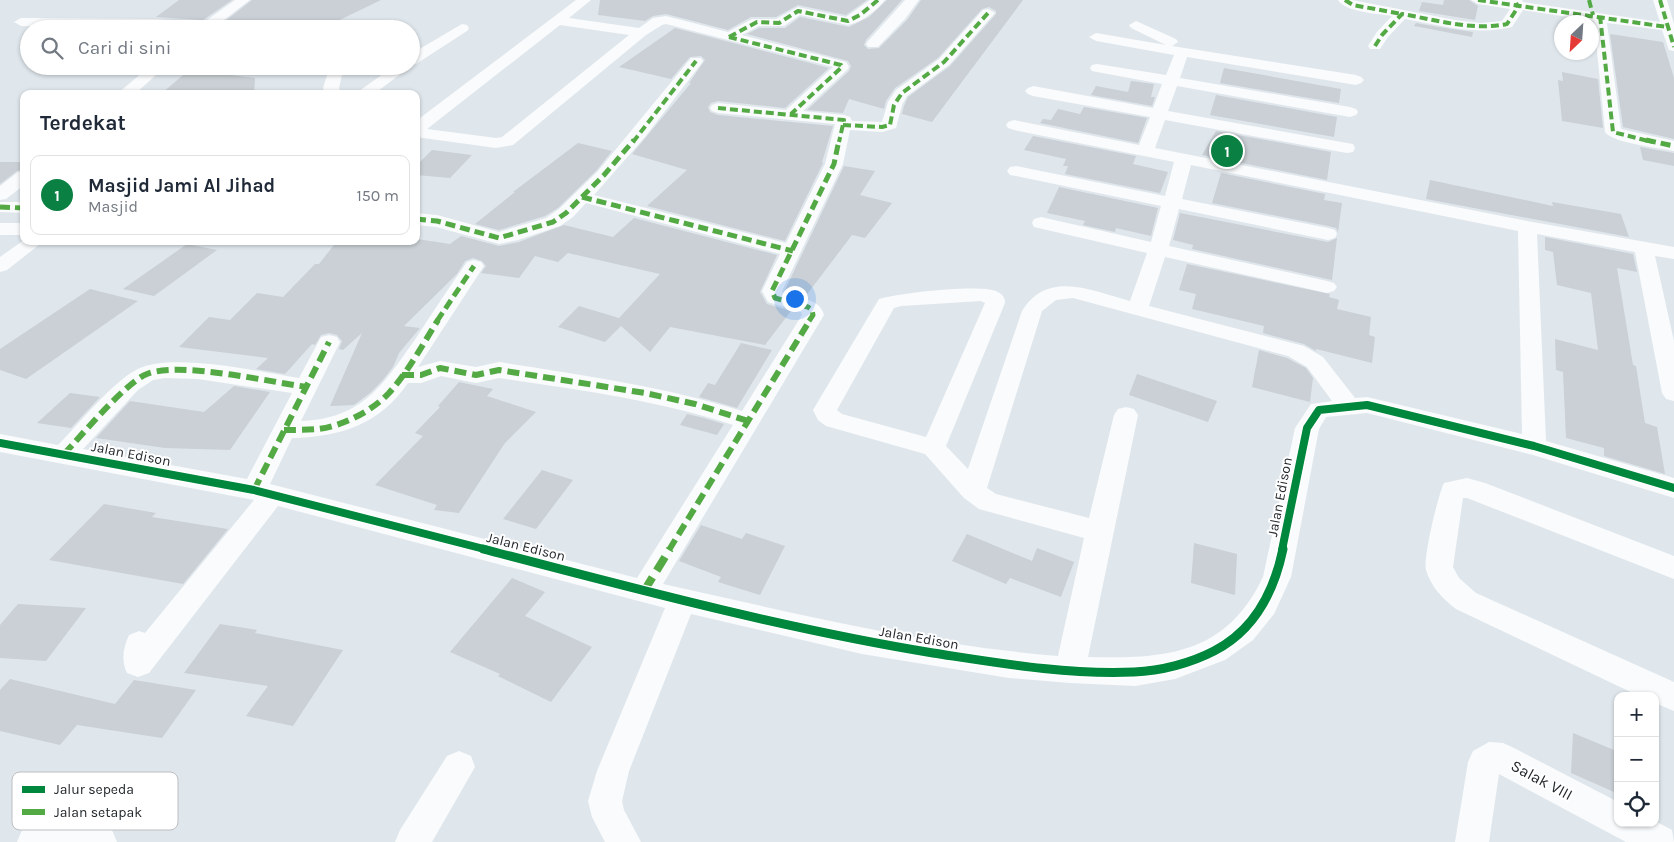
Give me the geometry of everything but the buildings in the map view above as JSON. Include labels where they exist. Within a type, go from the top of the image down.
[{"type":"street","points":[[214,20],[243,0]]},
{"type":"street","points":[[420,128],[584,0]]},
{"type":"street","points":[[729,37],[757,22],[779,23],[798,11],[848,21],[860,15],[878,0]]},
{"type":"street","points":[[873,44],[900,16],[912,0]]},
{"type":"street","points":[[1345,0],[1353,5],[1466,25],[1497,26],[1507,24],[1516,3]]},
{"type":"street","points":[[1478,0],[1516,3],[1590,15]]},
{"type":"street","points":[[1589,0],[1596,15]]},
{"type":"street","points":[[1660,0],[1671,27],[1674,47]]},
{"type":"street","points":[[843,125],[882,127],[890,125],[896,101],[903,91],[914,81],[927,76],[946,60],[988,13]]},
{"type":"street","points":[[1375,46],[1382,35],[1402,14]]},
{"type":"street","points":[[1599,16],[1671,27]]},
{"type":"street","points":[[558,20],[641,32]]},
{"type":"street","points":[[420,132],[496,143],[507,141],[641,32],[658,21],[666,20],[841,65],[842,67],[791,114]]},
{"type":"street","points":[[1136,25],[1165,38],[1182,52]]},
{"type":"street","points":[[420,55],[462,28]]},
{"type":"street","points":[[1096,37],[1356,80]]},
{"type":"street","points":[[1599,37],[1614,132],[1674,146]]},
{"type":"street","points":[[1145,151],[1182,52]]},
{"type":"street","points":[[420,219],[437,221],[499,238],[553,222],[566,213],[582,197],[639,134],[696,61]]},
{"type":"street","points":[[1097,68],[1350,112]]},
{"type":"street","points":[[130,90],[148,75]]},
{"type":"street","points":[[332,90],[335,75]]},
{"type":"street","points":[[369,90],[391,75]]},
{"type":"street","points":[[1033,91],[1346,148]]},
{"type":"street","points":[[644,591],[813,315],[812,310],[808,307],[775,298],[773,294],[774,287],[834,164],[844,120],[840,118],[718,108]]},
{"type":"street","points":[[1014,125],[1527,227],[1674,253]]},
{"type":"street","points":[[1138,308],[1158,250],[1184,159]]},
{"type":"street","points":[[1016,171],[1328,234]]},
{"type":"street","points":[[0,196],[20,179]]},
{"type":"street","points":[[582,197],[793,251]]},
{"type":"street","points":[[0,207],[20,208]]},
{"type":"street","points":[[1041,223],[1327,286]]},
{"type":"street","points":[[1527,227],[1534,446]]},
{"type":"street","points":[[0,229],[20,229]]},
{"type":"street","points":[[0,266],[29,245]]},
{"type":"street","points":[[1644,248],[1674,393]]},
{"type":"street","points":[[284,430],[319,429],[339,424],[358,416],[388,393],[402,376],[474,266]]},
{"type":"street","points":[[972,491],[1035,305],[1046,296],[1062,292],[1073,292],[1138,308],[1304,354],[1315,362],[1348,406]]},
{"type":"street","points":[[933,448],[996,303],[989,296],[899,300],[886,304],[825,410],[829,418],[834,420],[933,448],[972,491],[988,502],[1003,508],[1099,532]]},
{"type":"street","points":[[139,644],[138,664],[263,492],[284,430],[330,342]]},
{"type":"street","points":[[402,376],[421,375],[440,368],[476,375],[499,370],[645,393],[695,404],[748,421]]},
{"type":"street","points":[[64,454],[130,385],[146,374],[165,370],[198,371],[306,387]]},
{"type":"street","name":"Jalan Edison","points":[[0,442],[263,492],[644,591],[871,643],[1009,665],[1070,670],[1135,672],[1175,666],[1215,651],[1243,631],[1264,605],[1277,577],[1307,428],[1319,410],[1367,405],[1534,446],[1674,488]]},
{"type":"street","points":[[1070,670],[1126,416]]},
{"type":"street","points":[[1674,568],[1476,490],[1459,488],[1453,490],[1451,495],[1439,567],[1442,578],[1447,585],[1466,601],[1674,697]]},
{"type":"street","points":[[624,842],[609,817],[605,801],[613,771],[682,600]]},
{"type":"street","name":"Salak VIII","points":[[1472,842],[1484,762],[1489,758],[1503,759],[1614,818]]},
{"type":"street","points":[[412,842],[459,767]]},
{"type":"street","points":[[1632,827],[1660,842]]},
{"type":"street","points":[[34,842],[51,831],[56,830]]},
{"type":"street","points":[[71,830],[100,842]]},
{"type":"marked path","points":[[729,37],[757,22],[779,23],[798,11],[848,21],[860,15],[878,0]]},
{"type":"marked path","points":[[1345,0],[1353,5],[1402,14]]},
{"type":"marked path","points":[[1478,0],[1667,27]]},
{"type":"marked path","points":[[1589,0],[1593,15]]},
{"type":"marked path","points":[[1660,0],[1674,47]]},
{"type":"marked path","points":[[1375,46],[1382,35],[1402,14],[1468,26],[1494,26],[1507,24],[1518,7],[1516,3]]},
{"type":"marked path","points":[[843,125],[882,127],[890,125],[894,105],[902,93],[913,83],[944,62],[988,13]]},
{"type":"marked path","points":[[1600,16],[1613,132],[1674,146]]},
{"type":"marked path","points":[[729,37],[841,65],[842,67],[791,114]]},
{"type":"marked path","points":[[420,219],[437,221],[499,238],[553,222],[566,213],[604,175],[696,61]]},
{"type":"marked path","points":[[644,591],[813,315],[812,310],[808,307],[775,298],[772,291],[834,164],[844,120],[718,108]]},
{"type":"marked path","points":[[582,197],[793,251]]},
{"type":"marked path","points":[[0,207],[20,208]]},
{"type":"marked path","points":[[284,430],[319,429],[339,424],[358,416],[389,393],[474,266]]},
{"type":"marked path","points":[[254,490],[329,342]]},
{"type":"marked path","points":[[402,375],[421,375],[440,368],[476,375],[499,370],[645,393],[695,404],[748,421]]},
{"type":"marked path","points":[[64,454],[130,385],[146,374],[165,370],[198,371],[307,387]]},
{"type":"cycle path","points":[[0,443],[254,490],[644,591],[862,641],[1009,665],[1070,670],[1135,672],[1175,666],[1215,651],[1243,631],[1264,605],[1277,577],[1307,428],[1319,410],[1367,405],[1534,446],[1674,488]]},
{"type":"place","name":"Masjid Jami Al Jihad","points":[[1227,151]]}]
